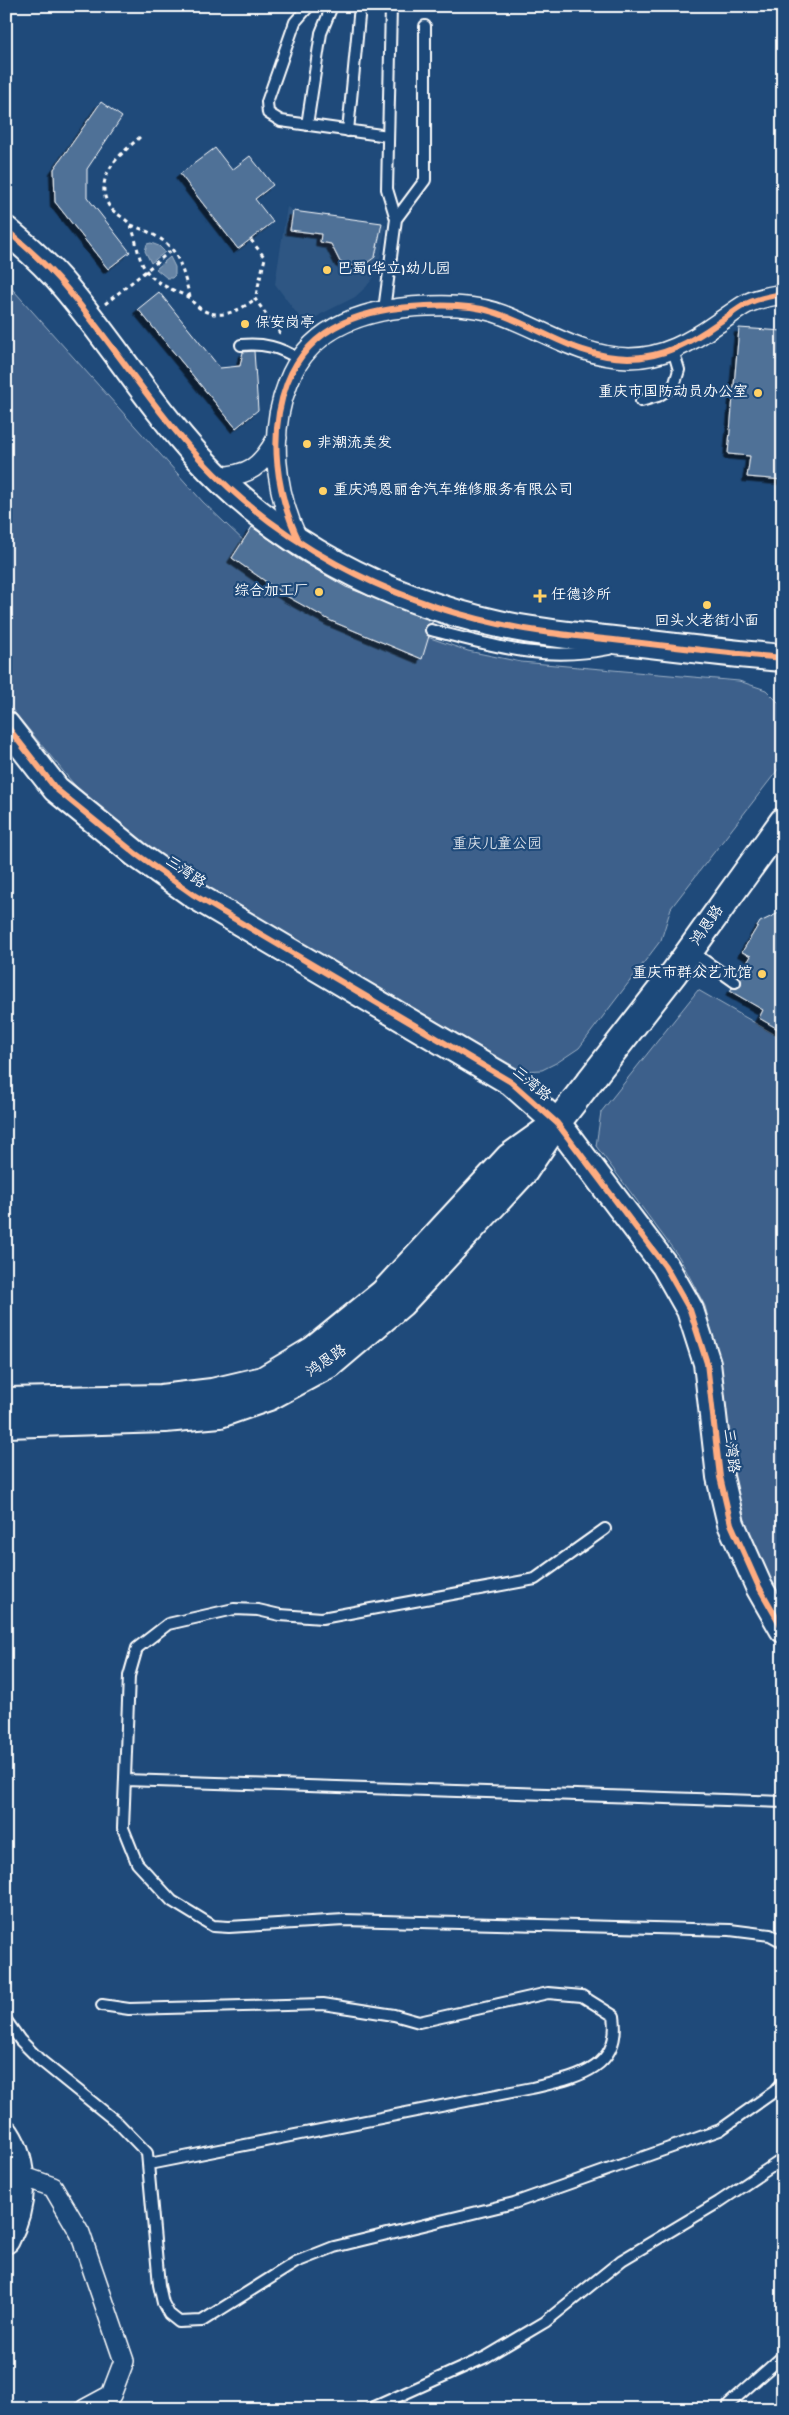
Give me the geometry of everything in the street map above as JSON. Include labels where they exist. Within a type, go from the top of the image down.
[{"type":"street","points":[[6,230],[67,288],[171,427],[239,499],[300,544],[401,596],[451,612],[501,624],[775,660]]},
{"type":"street","points":[[300,544],[282,500],[277,463],[279,415],[286,388],[299,359],[311,344],[345,321],[368,312],[384,310],[439,305],[477,307],[496,312],[564,344],[599,354],[628,358],[656,356],[673,350],[708,331],[746,304],[783,294]]},
{"type":"street","points":[[217,476],[236,476],[252,470],[266,457],[277,438]]},
{"type":"street","name":"三湾路","points":[[6,725],[56,789],[136,854],[194,895],[511,1082],[557,1123],[665,1266],[690,1310],[707,1363],[720,1477],[731,1524],[759,1587],[782,1625]]},
{"type":"street","name":"鸿恩路","points":[[6,1424],[165,1419],[220,1414],[269,1397],[330,1364],[402,1303],[524,1172],[557,1123],[674,973],[783,821]]},
{"type":"street","name":"鸿恩路","points":[[6,1401],[161,1398],[212,1392],[263,1380],[313,1350],[383,1293],[509,1157],[557,1123]]},
{"type":"street","points":[[6,2134],[18,2160],[22,2176],[17,2212],[6,2240]]},
{"type":"street","points":[[22,2176],[53,2187],[80,2233],[124,2360],[111,2395],[85,2409]]},
{"type":"lane","points":[[309,6],[295,22],[266,106],[268,113],[277,120],[388,136]]},
{"type":"lane","points":[[307,125],[321,33],[332,6]]},
{"type":"lane","points":[[348,131],[360,6]]},
{"type":"lane","points":[[384,310],[396,219],[387,189],[391,6]]},
{"type":"lane","points":[[396,219],[425,180],[425,26]]},
{"type":"lane","points":[[240,344],[266,344],[283,350],[299,359]]},
{"type":"lane","points":[[641,401],[658,396],[674,386],[679,370],[673,350]]},
{"type":"lane","points":[[431,630],[501,648],[540,654],[583,654],[641,643]]},
{"type":"lane","points":[[690,951],[735,982]]},
{"type":"lane","points":[[606,1529],[535,1579],[322,1618],[234,1609],[168,1624],[137,1648],[129,1676],[123,1828],[137,1863],[172,1901],[213,1926],[229,1927],[344,1920],[730,1930],[770,1935],[783,1942]]},
{"type":"lane","points":[[125,1780],[783,1802]]},
{"type":"lane","points":[[102,2005],[129,2009],[323,2004],[386,2013],[419,2022],[548,1993],[582,1996],[614,2016],[616,2031],[609,2050],[600,2064],[578,2076],[532,2088],[149,2164]]},
{"type":"lane","points":[[6,2020],[20,2040],[40,2060],[133,2137],[147,2153],[158,2285],[163,2303],[170,2314],[179,2322],[188,2323],[202,2321],[224,2309],[296,2262],[334,2247],[514,2203],[720,2130],[775,2091],[783,2082]]},
{"type":"lane","points":[[370,2409],[486,2357],[545,2322],[622,2260],[719,2202],[783,2159]]},
{"type":"lane","points":[[729,2404],[783,2356]]},
{"type":"path","points":[[140,137],[116,158],[108,169],[104,194],[109,206],[130,225],[161,238],[173,249],[181,262],[190,297],[196,305],[207,312],[219,315],[243,308],[255,300],[265,258],[250,240]]},
{"type":"path","points":[[130,225],[136,248],[146,271],[166,286],[190,297]]},
{"type":"path","points":[[124,289],[173,249]]},
{"type":"path","points":[[255,300],[265,312]]},
{"type":"shaded area","name":"巴蜀(华立)幼儿园","points":[[287,207],[293,211],[386,225],[379,264],[374,277],[355,297],[321,314],[306,326],[275,284]]},
{"type":"shaded area","points":[[151,243],[159,246],[165,252],[151,263],[145,251],[147,244]]},
{"type":"shaded area","points":[[170,257],[175,267],[175,275],[172,278],[167,278],[156,269]]},
{"type":"green space","name":"重庆儿童公园","points":[[6,282],[203,502],[248,545],[407,630],[468,651],[521,662],[739,681],[766,690],[783,707],[783,763],[671,908],[661,940],[579,1048],[542,1070],[522,1071],[171,867],[111,821],[72,782],[6,702]]},
{"type":"green space","points":[[698,990],[783,1039],[783,1615],[737,1522],[720,1365],[705,1306],[679,1257],[596,1146],[601,1112]]},
{"type":"building","points":[[101,102],[122,117],[87,169],[87,197],[130,252],[108,269],[55,202],[54,169]]},
{"type":"building","points":[[215,148],[232,170],[250,156],[273,185],[255,199],[273,222],[238,249],[180,174]]},
{"type":"building","points":[[293,211],[382,223],[375,257],[363,266],[346,265],[340,262],[331,244],[320,242],[321,234],[290,230]]},
{"type":"building","points":[[159,292],[220,368],[240,366],[243,352],[254,351],[258,410],[236,428],[138,309]]},
{"type":"building","name":"重庆市国防动员办公室","points":[[739,328],[783,331],[783,480],[747,477],[750,456],[728,454]]},
{"type":"building","name":"综合加工厂","points":[[252,527],[296,558],[346,587],[434,621],[425,628],[425,632],[429,636],[422,659],[331,621],[288,597],[232,558]]},
{"type":"building","name":"重庆市群众艺术馆","points":[[783,911],[783,1032],[759,1018],[763,1010],[730,991],[732,988],[741,986],[739,976],[751,956],[742,952],[760,922]]},
{"type":"cycle path","points":[[6,230],[38,258],[67,289],[165,418],[200,459],[264,517],[299,542],[336,564],[415,600],[499,624],[566,635],[783,658]]},
{"type":"cycle path","points":[[299,541],[285,503],[277,463],[276,443],[281,402],[287,383],[297,363],[310,346],[326,333],[343,323],[362,315],[404,307],[468,307],[510,318],[574,347],[609,356],[628,358],[653,355],[676,348],[708,330],[743,306],[764,298],[783,294]]},
{"type":"cycle path","points":[[6,725],[56,789],[136,854],[194,895],[511,1082],[557,1123],[665,1266],[690,1310],[707,1363],[720,1477],[731,1524],[759,1587],[783,1629]]},
{"type":"place","name":"巴蜀(华立)幼儿园","points":[[327,270]]},
{"type":"place","name":"保安岗亭","points":[[245,324]]},
{"type":"place","name":"重庆市国防动员办公室","points":[[758,393]]},
{"type":"place","name":"非潮流美发","points":[[307,444]]},
{"type":"place","name":"重庆鸿恩丽舍汽车维修服务有限公司","points":[[323,491]]},
{"type":"place","name":"综合加工厂","points":[[319,592]]},
{"type":"place","name":"任德诊所","points":[[540,596]]},
{"type":"place","name":"回头火老街小面","points":[[707,605]]},
{"type":"place","name":"重庆市群众艺术馆","points":[[762,974]]}]
